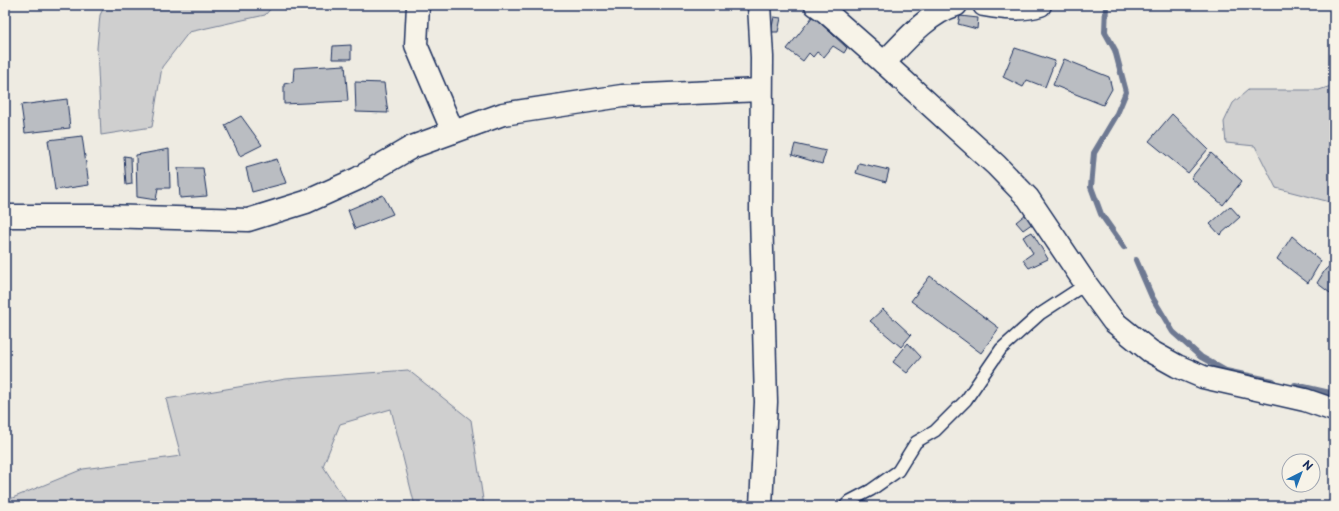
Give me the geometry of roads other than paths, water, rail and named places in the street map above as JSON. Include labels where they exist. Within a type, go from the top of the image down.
[{"type":"street","points":[[418,5],[416,45],[453,132]]},
{"type":"street","points":[[759,5],[762,58],[761,213],[766,402],[761,506]]},
{"type":"street","points":[[816,5],[884,63],[996,165],[1028,198],[1113,321],[1150,351],[1177,366],[1203,377],[1305,400],[1334,410]]},
{"type":"street","points":[[884,63],[905,41],[932,17],[940,11],[956,5]]},
{"type":"street","points":[[984,5],[1024,9],[1040,5]]},
{"type":"street","points":[[5,216],[102,216],[248,220],[306,202],[357,179],[412,147],[503,114],[622,96],[761,90]]},
{"type":"lane","points":[[845,506],[850,501],[871,490],[898,471],[916,442],[935,431],[966,400],[1001,349],[1040,314],[1086,284]]},
{"type":"waterway","points":[[1106,5],[1105,32],[1115,50],[1126,92],[1116,116],[1094,153],[1091,187],[1101,214],[1124,247]]},
{"type":"waterway","points":[[1136,260],[1152,297],[1173,332],[1201,357],[1226,371],[1273,381]]},
{"type":"waterway","points":[[1295,385],[1334,395]]}]
